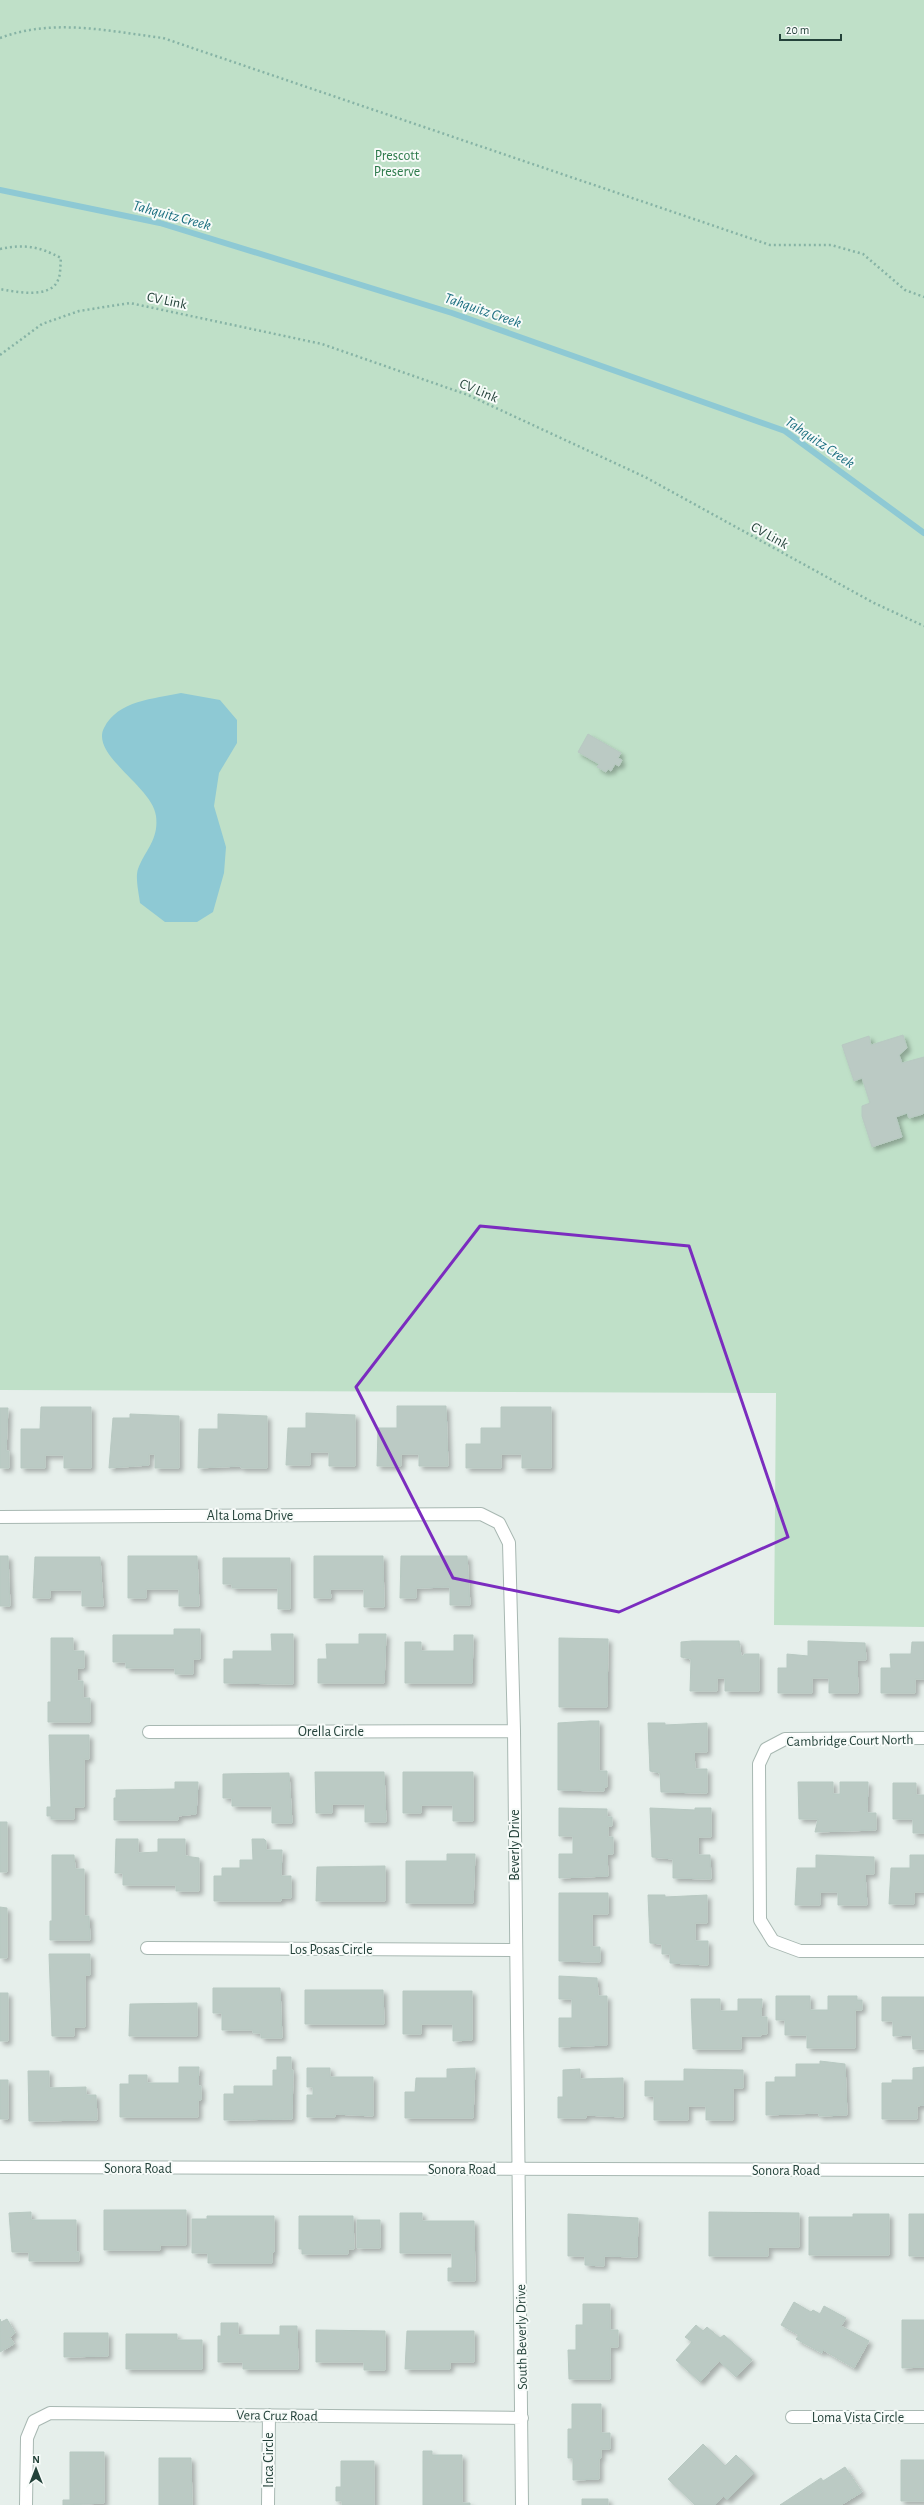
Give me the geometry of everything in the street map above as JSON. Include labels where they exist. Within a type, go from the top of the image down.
[{"type":"street","name":"Alta Loma Drive","points":[[0,1517],[480,1514],[499,1523]]},
{"type":"street","name":"Beverly Drive","points":[[499,1523],[509,1543],[514,1731],[514,1950],[519,2170]]},
{"type":"street","name":"Orella Circle","points":[[149,1732],[514,1731]]},
{"type":"street","name":"Cambridge Court North","points":[[924,1738],[785,1739],[766,1748],[759,1764],[760,1920],[773,1941],[800,1951],[924,1951]]},
{"type":"street","name":"Los Posas Circle","points":[[147,1948],[514,1950]]},
{"type":"street","name":"Sonora Road","points":[[0,2167],[519,2170],[924,2170]]},
{"type":"street","name":"South Beverly Drive","points":[[519,2170],[522,2505]]},
{"type":"street","name":"Vera Cruz Road","points":[[26,2505],[27,2438],[34,2422],[50,2413],[522,2418]]},
{"type":"street","name":"Inca Circle","points":[[268,2505],[269,2415]]},
{"type":"street","name":"Loma Vista Circle","points":[[792,2417],[924,2417]]},
{"type":"path","points":[[0,38],[22,30],[65,26],[163,38],[770,245],[831,245],[863,254],[905,290],[924,297]]},
{"type":"path","points":[[0,249],[25,245],[48,251],[61,258],[58,281],[48,291],[19,293],[0,289]]},
{"type":"path","name":"CV Link","points":[[0,355],[42,324],[80,311],[130,302],[322,344],[468,395],[645,477],[874,603],[924,626]]},
{"type":"highlighted area","points":[[480,1226],[689,1246],[788,1537],[619,1612],[453,1578],[356,1387]]},
{"type":"green space","name":"Prescott Preserve","points":[[0,0],[924,0],[924,1627],[774,1625],[776,1393],[0,1390]]},
{"type":"water","points":[[181,693],[220,700],[237,720],[237,743],[219,773],[214,806],[226,847],[224,873],[213,912],[197,922],[165,922],[140,903],[137,877],[138,869],[151,844],[155,832],[156,816],[152,805],[145,794],[114,760],[106,749],[102,738],[104,728],[110,719],[127,706],[148,699]]},
{"type":"building","points":[[588,734],[621,753],[618,758],[622,760],[619,766],[615,764],[611,771],[608,769],[606,772],[597,767],[599,764],[578,752]]},
{"type":"building","points":[[903,1035],[907,1048],[899,1055],[902,1063],[924,1057],[924,1111],[923,1114],[909,1118],[907,1113],[896,1117],[902,1137],[872,1147],[862,1116],[862,1106],[870,1103],[862,1078],[854,1081],[842,1045],[869,1036],[871,1045]]},
{"type":"building","points":[[397,1406],[446,1406],[448,1466],[419,1466],[419,1454],[401,1454],[401,1466],[377,1466],[378,1428],[397,1428]]},
{"type":"building","points":[[41,1407],[91,1407],[91,1468],[64,1468],[64,1455],[45,1455],[45,1468],[21,1468],[21,1429],[40,1429]]},
{"type":"building","points":[[501,1407],[551,1407],[551,1468],[522,1468],[522,1454],[501,1454],[501,1468],[466,1468],[466,1444],[481,1444],[481,1428],[501,1428]]},
{"type":"building","points":[[0,1408],[8,1408],[6,1451],[9,1451],[9,1468],[0,1468]]},
{"type":"building","points":[[306,1413],[355,1415],[355,1466],[329,1466],[329,1452],[310,1452],[310,1465],[286,1465],[288,1428],[306,1428]]},
{"type":"building","points":[[130,1414],[179,1416],[179,1468],[155,1468],[155,1454],[149,1454],[149,1465],[109,1468],[113,1418],[130,1418]]},
{"type":"building","points":[[218,1414],[267,1416],[267,1468],[241,1468],[241,1466],[198,1468],[199,1429],[218,1429]]},
{"type":"building","points":[[0,1556],[8,1556],[10,1606],[0,1606]]},
{"type":"building","points":[[128,1556],[197,1556],[199,1606],[179,1606],[179,1589],[146,1589],[146,1598],[128,1598]]},
{"type":"building","points":[[314,1556],[383,1556],[384,1607],[364,1607],[364,1589],[330,1589],[331,1598],[314,1598]]},
{"type":"building","points":[[401,1556],[467,1556],[470,1605],[450,1605],[450,1587],[416,1588],[416,1598],[400,1598]]},
{"type":"building","points":[[35,1557],[100,1557],[103,1606],[82,1606],[82,1590],[50,1590],[50,1598],[33,1598]]},
{"type":"building","points":[[223,1558],[290,1558],[290,1609],[278,1609],[278,1588],[232,1588],[232,1584],[223,1584]]},
{"type":"building","points":[[174,1629],[200,1629],[200,1659],[193,1659],[193,1674],[175,1674],[175,1668],[126,1668],[126,1662],[113,1662],[113,1635],[174,1635]]},
{"type":"building","points":[[271,1634],[293,1634],[293,1684],[224,1683],[224,1659],[233,1659],[233,1651],[272,1651]]},
{"type":"building","points":[[359,1634],[386,1634],[384,1683],[318,1683],[318,1659],[327,1659],[326,1644],[359,1644]]},
{"type":"building","points":[[454,1635],[473,1635],[472,1683],[405,1683],[405,1642],[421,1642],[421,1651],[454,1651]]},
{"type":"building","points":[[51,1638],[73,1638],[73,1651],[84,1651],[84,1668],[77,1668],[77,1681],[83,1681],[83,1698],[90,1698],[90,1722],[48,1722],[48,1702],[51,1702]]},
{"type":"building","points":[[559,1638],[608,1639],[607,1707],[559,1707]]},
{"type":"building","points":[[739,1641],[741,1656],[744,1656],[744,1654],[759,1654],[759,1691],[725,1691],[725,1678],[717,1678],[717,1691],[690,1691],[691,1659],[681,1657],[681,1642]]},
{"type":"building","points":[[808,1641],[865,1643],[866,1660],[857,1660],[858,1693],[829,1693],[829,1678],[812,1678],[812,1693],[778,1693],[778,1668],[787,1668],[787,1654],[808,1656]]},
{"type":"building","points":[[912,1642],[924,1642],[924,1679],[915,1679],[915,1693],[881,1693],[881,1668],[891,1668],[890,1654],[911,1654]]},
{"type":"building","points":[[599,1721],[599,1771],[607,1771],[607,1787],[604,1787],[604,1791],[558,1790],[558,1723]]},
{"type":"building","points":[[648,1723],[665,1723],[665,1725],[707,1723],[707,1752],[694,1752],[695,1769],[707,1769],[707,1793],[661,1792],[660,1773],[650,1771]]},
{"type":"building","points":[[49,1735],[89,1735],[89,1759],[84,1759],[84,1807],[74,1807],[74,1819],[51,1819],[51,1816],[47,1816],[47,1807],[51,1807]]},
{"type":"building","points":[[315,1772],[384,1772],[386,1822],[365,1822],[365,1804],[332,1804],[332,1813],[316,1813]]},
{"type":"building","points":[[403,1772],[473,1772],[473,1821],[453,1821],[453,1805],[421,1805],[421,1813],[403,1813]]},
{"type":"building","points":[[289,1773],[292,1823],[272,1823],[272,1806],[232,1806],[232,1798],[223,1798],[223,1774]]},
{"type":"building","points":[[175,1782],[198,1782],[196,1814],[178,1816],[178,1820],[114,1820],[114,1798],[116,1798],[116,1790],[175,1789]]},
{"type":"building","points":[[798,1782],[833,1782],[833,1794],[840,1794],[840,1782],[868,1782],[867,1813],[876,1813],[876,1830],[815,1832],[818,1819],[799,1819]]},
{"type":"building","points":[[893,1783],[916,1783],[916,1795],[924,1795],[924,1833],[913,1833],[913,1819],[893,1819]]},
{"type":"building","points":[[559,1808],[607,1809],[607,1817],[612,1817],[612,1826],[608,1826],[608,1837],[613,1837],[613,1854],[607,1854],[608,1876],[559,1878],[559,1854],[573,1854],[573,1836],[559,1836]]},
{"type":"building","points":[[650,1808],[695,1810],[695,1808],[711,1808],[711,1837],[698,1837],[698,1855],[710,1855],[711,1879],[673,1878],[673,1859],[652,1857]]},
{"type":"building","points":[[0,1822],[7,1822],[7,1872],[0,1872]]},
{"type":"building","points":[[116,1839],[138,1839],[138,1853],[158,1852],[158,1839],[185,1839],[185,1856],[199,1858],[199,1891],[176,1891],[176,1885],[123,1885],[123,1873],[115,1873]]},
{"type":"building","points":[[252,1839],[264,1839],[266,1841],[266,1850],[282,1850],[281,1876],[291,1876],[291,1898],[281,1898],[281,1901],[214,1901],[214,1876],[222,1876],[222,1868],[240,1868],[240,1860],[253,1860]]},
{"type":"building","points":[[447,1854],[475,1854],[473,1903],[406,1903],[406,1861],[447,1861]]},
{"type":"building","points":[[52,1855],[74,1855],[75,1869],[84,1869],[84,1916],[89,1916],[90,1940],[50,1940],[50,1921],[52,1921]]},
{"type":"building","points":[[816,1855],[874,1857],[874,1874],[865,1874],[867,1905],[838,1905],[838,1892],[820,1892],[820,1905],[795,1905],[797,1868],[816,1868]]},
{"type":"building","points":[[910,1855],[924,1855],[924,1892],[914,1892],[914,1904],[889,1904],[891,1868],[910,1868]]},
{"type":"building","points":[[385,1866],[385,1901],[316,1901],[317,1867]]},
{"type":"building","points":[[559,1893],[608,1893],[608,1914],[592,1914],[592,1947],[600,1947],[600,1962],[559,1961]]},
{"type":"building","points":[[648,1895],[665,1895],[665,1897],[707,1895],[707,1923],[695,1923],[695,1941],[708,1941],[708,1965],[670,1963],[670,1954],[662,1954],[662,1944],[650,1943]]},
{"type":"building","points":[[0,1907],[7,1908],[7,1958],[0,1958]]},
{"type":"building","points":[[49,1954],[90,1954],[90,1975],[85,1975],[85,2027],[74,2027],[74,2036],[52,2036]]},
{"type":"building","points":[[559,1976],[597,1978],[598,1996],[607,1996],[607,2045],[559,2047],[559,2018],[572,2018],[572,1999],[559,1999]]},
{"type":"building","points":[[213,1988],[280,1988],[282,2038],[261,2038],[261,2033],[253,2033],[253,2030],[222,2030],[222,2013],[213,2013]]},
{"type":"building","points":[[305,1990],[383,1990],[384,2024],[305,2024]]},
{"type":"building","points":[[403,1991],[472,1991],[472,2040],[453,2041],[453,2024],[421,2024],[421,2034],[403,2034]]},
{"type":"building","points":[[0,1993],[8,1993],[8,2041],[0,2041]]},
{"type":"building","points":[[776,1996],[810,1996],[810,2010],[828,2010],[828,1996],[857,1996],[857,2000],[862,2000],[862,2010],[855,2010],[855,2048],[807,2048],[807,2035],[785,2035],[785,2020],[776,2020]]},
{"type":"building","points":[[882,1997],[924,1997],[924,2049],[913,2049],[912,2035],[893,2036],[893,2021],[882,2021]]},
{"type":"building","points":[[691,1999],[720,1999],[720,2011],[738,2011],[738,1999],[762,1999],[761,2017],[767,2017],[767,2034],[761,2034],[761,2036],[741,2036],[741,2049],[693,2049]]},
{"type":"building","points":[[197,2003],[197,2036],[129,2036],[130,2004]]},
{"type":"building","points":[[277,2057],[291,2057],[291,2070],[293,2070],[292,2119],[224,2120],[224,2094],[234,2094],[234,2086],[273,2086],[273,2070],[277,2070]]},
{"type":"building","points":[[820,2061],[845,2064],[847,2115],[819,2116],[819,2113],[766,2115],[766,2082],[775,2082],[775,2077],[796,2077],[796,2064],[820,2064]]},
{"type":"building","points":[[179,2067],[199,2067],[198,2086],[201,2086],[201,2100],[198,2100],[198,2117],[120,2117],[120,2084],[129,2084],[129,2075],[147,2075],[147,2083],[179,2083]]},
{"type":"building","points":[[924,2067],[924,2105],[917,2106],[917,2119],[882,2119],[882,2083],[892,2083],[892,2080],[913,2080],[913,2068]]},
{"type":"building","points":[[307,2068],[330,2068],[330,2077],[373,2077],[373,2116],[335,2114],[335,2117],[307,2117],[307,2095],[313,2095],[313,2087],[307,2087]]},
{"type":"building","points":[[475,2068],[473,2118],[405,2118],[405,2092],[415,2092],[416,2078],[447,2078],[447,2069]]},
{"type":"building","points":[[580,2069],[580,2079],[623,2078],[623,2117],[586,2115],[586,2118],[558,2118],[558,2097],[563,2097],[563,2070]]},
{"type":"building","points":[[684,2069],[743,2070],[743,2088],[733,2088],[733,2120],[706,2120],[706,2106],[688,2106],[688,2120],[654,2120],[654,2096],[645,2096],[645,2081],[684,2081]]},
{"type":"building","points":[[28,2071],[49,2071],[49,2088],[86,2087],[86,2095],[96,2095],[97,2120],[29,2121]]},
{"type":"building","points":[[0,2080],[8,2080],[8,2119],[0,2119]]},
{"type":"building","points":[[104,2210],[186,2210],[186,2245],[160,2245],[160,2250],[104,2250]]},
{"type":"building","points":[[31,2212],[31,2220],[76,2220],[76,2252],[79,2252],[79,2261],[29,2261],[29,2252],[12,2252],[9,2213]]},
{"type":"building","points":[[709,2212],[799,2213],[799,2247],[768,2247],[768,2256],[709,2256]]},
{"type":"building","points":[[400,2213],[422,2213],[422,2221],[474,2221],[475,2281],[448,2281],[448,2268],[452,2268],[452,2253],[400,2253]]},
{"type":"building","points":[[568,2214],[638,2218],[637,2257],[604,2256],[604,2266],[585,2265],[585,2256],[568,2256]]},
{"type":"building","points":[[853,2214],[889,2214],[889,2255],[809,2255],[809,2217],[853,2217]]},
{"type":"building","points":[[909,2214],[924,2214],[924,2256],[909,2256]]},
{"type":"building","points":[[207,2216],[274,2216],[274,2252],[272,2252],[272,2263],[208,2263],[208,2253],[192,2253],[192,2219],[207,2219]]},
{"type":"building","points":[[299,2216],[353,2216],[354,2249],[348,2249],[348,2254],[302,2254],[302,2249],[299,2249]]},
{"type":"building","points":[[357,2220],[380,2220],[380,2248],[357,2248]]},
{"type":"building","points":[[794,2302],[811,2312],[813,2310],[820,2314],[824,2306],[846,2318],[841,2326],[869,2341],[854,2368],[823,2350],[822,2353],[796,2339],[799,2335],[781,2325]]},
{"type":"building","points":[[583,2304],[610,2304],[610,2330],[618,2330],[618,2347],[610,2347],[610,2379],[569,2379],[568,2350],[576,2350],[576,2325],[583,2325]]},
{"type":"building","points":[[0,2319],[1,2322],[7,2319],[15,2333],[10,2337],[14,2344],[0,2352]]},
{"type":"building","points":[[902,2320],[924,2320],[924,2367],[902,2368]]},
{"type":"building","points":[[221,2323],[238,2323],[238,2335],[280,2335],[280,2326],[297,2326],[298,2369],[243,2369],[243,2362],[218,2362],[218,2336],[221,2336]]},
{"type":"building","points":[[696,2325],[703,2331],[707,2327],[720,2338],[724,2335],[752,2360],[736,2377],[719,2361],[700,2382],[676,2360],[692,2342],[685,2337]]},
{"type":"building","points":[[316,2330],[385,2331],[385,2370],[364,2370],[364,2362],[316,2362]]},
{"type":"building","points":[[407,2331],[474,2331],[474,2362],[450,2362],[450,2369],[405,2369]]},
{"type":"building","points":[[64,2333],[108,2333],[108,2356],[64,2357]]},
{"type":"building","points":[[126,2334],[177,2334],[177,2340],[202,2340],[202,2369],[126,2369]]},
{"type":"building","points":[[572,2404],[601,2404],[601,2433],[610,2433],[610,2449],[601,2449],[601,2458],[599,2458],[599,2479],[573,2480],[573,2458],[568,2458],[568,2429],[572,2429]]},
{"type":"building","points":[[703,2444],[725,2466],[736,2455],[754,2473],[727,2500],[723,2496],[715,2505],[695,2505],[668,2479]]},
{"type":"building","points":[[423,2451],[432,2451],[432,2455],[462,2455],[462,2503],[470,2503],[470,2505],[423,2505]]},
{"type":"building","points":[[70,2452],[104,2452],[104,2503],[63,2505],[63,2500],[70,2500]]},
{"type":"building","points":[[159,2458],[191,2458],[192,2505],[159,2505]]},
{"type":"building","points":[[901,2460],[924,2460],[924,2501],[901,2501]]},
{"type":"building","points":[[341,2461],[374,2461],[374,2505],[342,2505],[342,2501],[336,2501],[336,2487],[341,2487]]},
{"type":"building","points":[[845,2467],[862,2492],[841,2505],[780,2505],[821,2478],[823,2481]]},
{"type":"building","points":[[582,2499],[608,2499],[608,2505],[582,2505]]},
{"type":"waterway","name":"Tahquitz Creek","points":[[0,190],[160,223],[452,313],[785,431],[924,533]]}]
